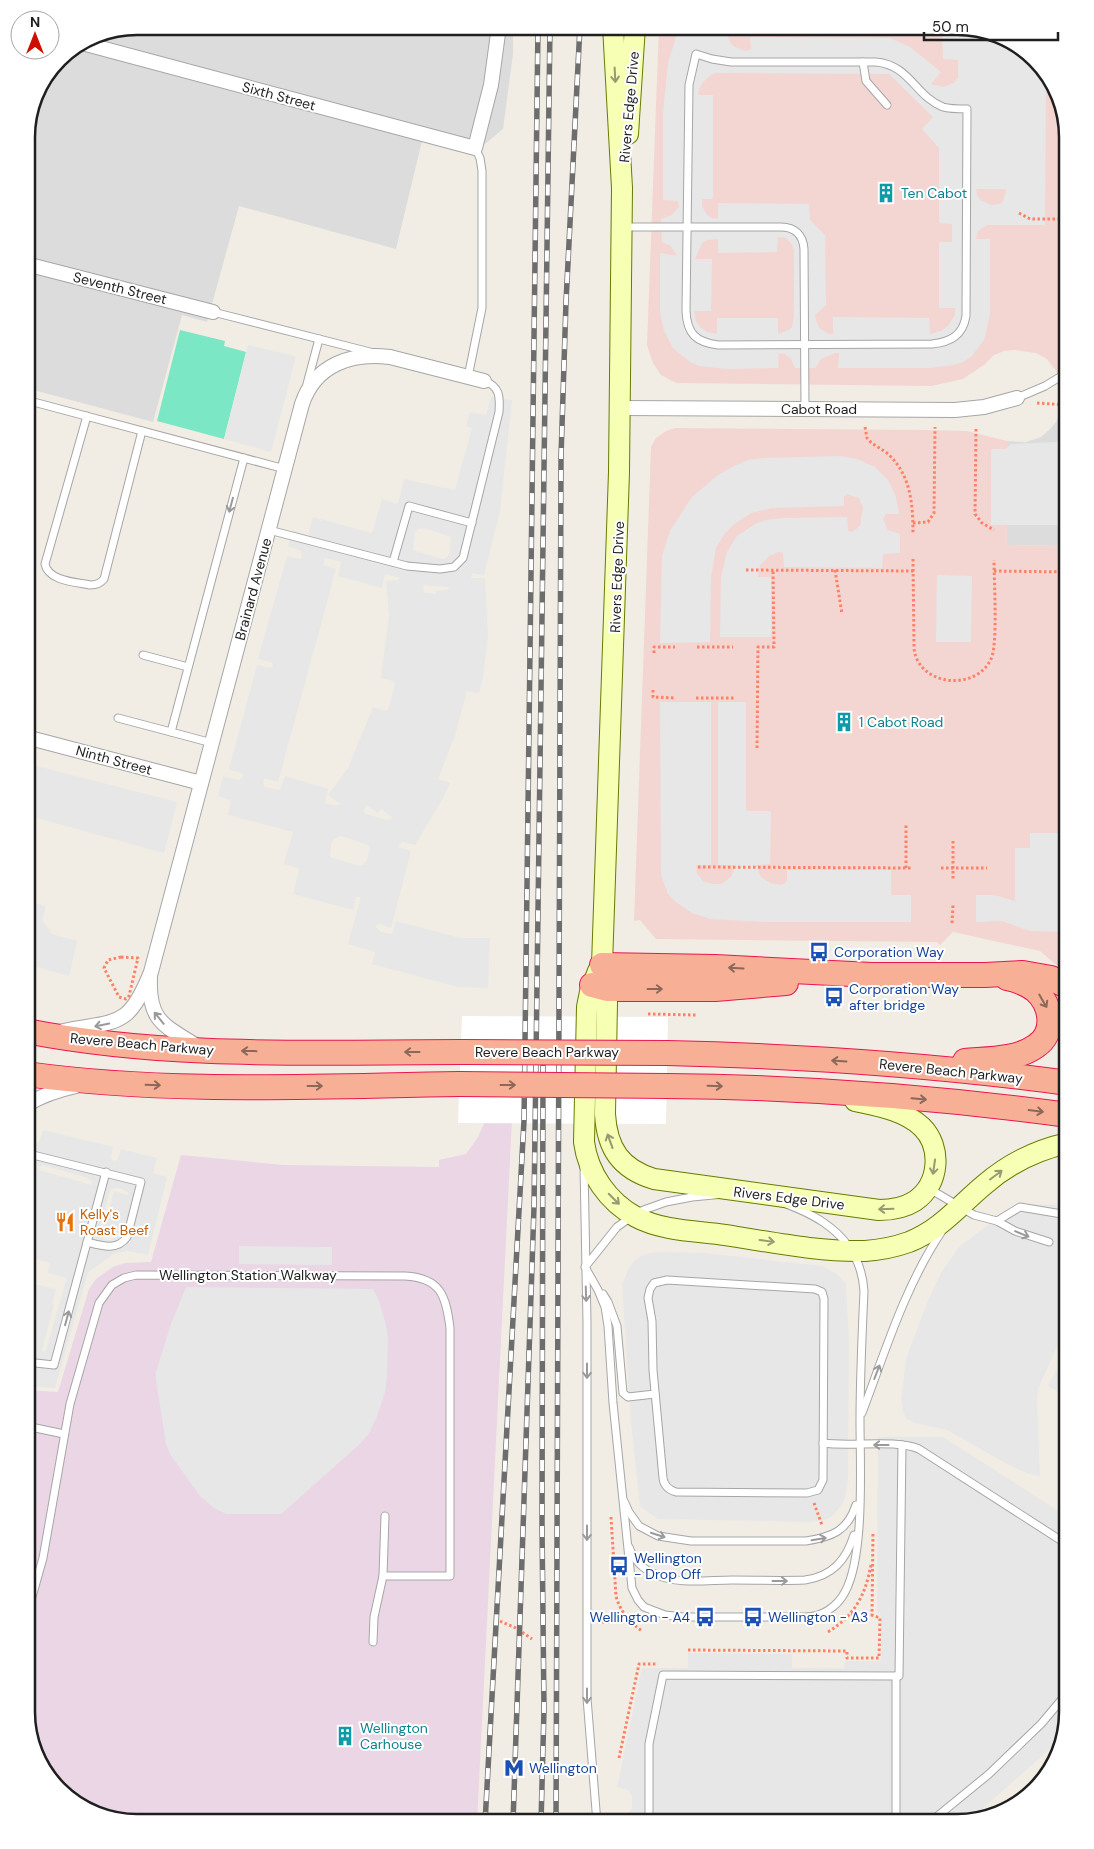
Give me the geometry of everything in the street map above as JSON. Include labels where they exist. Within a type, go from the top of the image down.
[{"type":"highway","points":[[600,979],[714,989],[872,975],[1034,974],[1051,978],[1059,983]]},
{"type":"highway","points":[[888,1064],[996,1058],[1021,1053],[1040,1043],[1047,1034],[1050,1024],[1048,1012],[1040,995],[1018,981],[986,975]]},
{"type":"highway","name":"Revere Beach Parkway","points":[[35,1033],[125,1046],[205,1050],[667,1053],[767,1056],[888,1064],[1059,1082]]},
{"type":"highway","points":[[35,1075],[104,1082],[210,1086],[459,1084],[766,1088],[937,1100],[1059,1114]]},
{"type":"main road","name":"Rivers Edge Drive","points":[[614,35],[622,188]]},
{"type":"main road","name":"Rivers Edge Drive","points":[[634,35],[630,109],[622,188],[617,582],[600,979],[608,1015],[605,1114],[608,1137],[617,1154],[632,1169],[654,1180],[885,1210],[909,1204],[920,1197],[928,1188]]},
{"type":"main road","name":"Rivers Edge Drive","points":[[600,979],[586,1015],[584,1142],[588,1162],[598,1181],[613,1199],[633,1215],[646,1221],[664,1226],[809,1247],[852,1251],[875,1250],[909,1242],[942,1224],[985,1184],[1013,1163],[1035,1153],[1059,1146]]},
{"type":"main road","points":[[766,1088],[851,1100],[907,1116],[923,1129],[934,1147],[936,1158],[935,1170],[928,1188]]},
{"type":"street","points":[[475,148],[491,85],[498,35]]},
{"type":"street","name":"Sixth Street","points":[[92,46],[475,148]]},
{"type":"street","name":"Seventh Street","points":[[35,266],[213,312]]},
{"type":"street","name":"Brainard Avenue","points":[[35,1033],[114,1022],[145,998],[302,404],[312,383],[320,374],[331,367],[358,357],[374,356],[390,357],[484,381]]},
{"type":"street","name":"Cabot Road","points":[[620,408],[965,409],[993,405],[1017,398]]},
{"type":"street","name":"Ninth Street","points":[[35,739],[201,783]]},
{"type":"street","points":[[145,998],[157,1017],[168,1028],[205,1050]]},
{"type":"street","points":[[35,1099],[62,1089],[104,1082]]},
{"type":"lane","points":[[696,54],[732,62],[864,62],[883,62],[895,66],[927,97],[937,104],[950,108],[966,109],[965,322],[958,336],[938,344],[718,345],[701,341],[688,328],[686,317],[689,85],[696,54]]},
{"type":"lane","points":[[864,62],[866,81],[887,105]]},
{"type":"lane","points":[[468,377],[479,329],[483,296],[482,171],[480,158],[475,148]]},
{"type":"lane","points":[[621,227],[781,227],[796,230],[804,243],[805,409]]},
{"type":"lane","points":[[213,312],[390,357]]},
{"type":"lane","points":[[302,404],[319,339]]},
{"type":"lane","points":[[1017,398],[1045,386],[1059,377]]},
{"type":"lane","points":[[269,530],[393,562],[440,569],[454,568],[461,562],[497,419],[499,394],[495,387],[484,381]]},
{"type":"lane","points":[[35,402],[285,468]]},
{"type":"lane","points":[[87,416],[45,564],[46,570],[56,577],[90,585],[96,585],[104,579],[142,431]]},
{"type":"lane","points":[[171,732],[244,458]]},
{"type":"lane","points":[[393,562],[409,506],[472,523]]},
{"type":"lane","points":[[143,656],[188,667]]},
{"type":"lane","points":[[118,718],[212,742]]},
{"type":"lane","points":[[584,1142],[587,1322],[586,1698],[596,1814]]},
{"type":"lane","points":[[35,1155],[141,1182],[127,1236],[118,1246],[102,1246],[87,1242]]},
{"type":"lane","points":[[35,1363],[54,1365],[106,1172]]},
{"type":"lane","points":[[928,1188],[974,1214],[997,1221],[1015,1231],[1049,1242]]},
{"type":"lane","points":[[746,1192],[783,1202],[810,1214],[836,1233],[852,1251],[859,1265],[863,1282],[858,1522],[852,1576],[845,1593],[830,1610],[812,1617],[683,1617],[654,1612],[641,1604],[634,1593],[626,1540],[612,1403],[608,1326],[605,1307],[586,1267],[617,1227],[633,1215],[666,1202],[708,1194],[746,1192]]},
{"type":"lane","points":[[860,1418],[916,1275],[938,1237],[960,1207]]},
{"type":"lane","points":[[997,1221],[1020,1207],[1059,1214]]},
{"type":"lane","points":[[586,1267],[608,1302],[617,1326],[623,1393],[628,1397],[655,1394]]},
{"type":"lane","name":"Wellington Station Walkway","points":[[35,1586],[43,1558],[70,1404],[99,1303],[109,1288],[124,1278],[141,1274],[406,1276],[423,1278],[434,1284],[444,1296],[450,1328],[450,1576],[383,1576]]},
{"type":"lane","points":[[667,1280],[819,1290],[822,1292],[824,1299],[823,1443],[822,1483],[818,1490],[811,1493],[672,1491],[666,1486],[663,1478],[653,1370],[652,1321],[648,1298],[654,1283],[667,1280]]},
{"type":"lane","points":[[35,1428],[64,1434]]},
{"type":"lane","points":[[823,1443],[902,1445],[919,1449],[1059,1539]]},
{"type":"lane","points":[[649,1814],[649,1744],[663,1675],[899,1676],[902,1445]]},
{"type":"lane","points":[[620,1486],[626,1506],[639,1526],[658,1536],[684,1541],[806,1541],[829,1537],[847,1524],[855,1510],[859,1496]]},
{"type":"lane","points":[[373,1642],[374,1617],[383,1576],[385,1516]]},
{"type":"lane","points":[[626,1540],[640,1565],[654,1574],[666,1578],[686,1580],[805,1580],[822,1576],[839,1565],[851,1544],[858,1522]]},
{"type":"lane","points":[[896,1676],[896,1814]]},
{"type":"lane","points":[[940,1814],[988,1774],[1041,1724],[1059,1703]]},
{"type":"path","points":[[1019,213],[1030,219],[1059,219]]},
{"type":"path","points":[[1017,398],[1044,404],[1059,405]]},
{"type":"path","points":[[864,427],[866,438],[888,454],[904,476],[912,498],[913,533]]},
{"type":"path","points":[[913,524],[928,522],[934,513],[935,427]]},
{"type":"path","points":[[976,429],[975,514],[982,523],[994,530]]},
{"type":"path","points":[[914,560],[915,658],[930,674],[942,680],[951,681],[964,680],[984,670],[992,656],[994,642],[994,560]]},
{"type":"path","points":[[746,570],[914,571]]},
{"type":"path","points":[[758,748],[758,647],[774,647],[773,570]]},
{"type":"path","points":[[835,570],[842,614]]},
{"type":"path","points":[[994,571],[1059,572]]},
{"type":"path","points":[[697,647],[734,647]]},
{"type":"path","points":[[654,653],[654,648],[675,648]]},
{"type":"path","points":[[653,690],[653,697],[675,698]]},
{"type":"path","points":[[696,698],[734,698]]},
{"type":"path","points":[[906,825],[906,868]]},
{"type":"path","points":[[953,841],[953,880]]},
{"type":"path","points":[[698,867],[913,868]]},
{"type":"path","points":[[940,868],[987,868]]},
{"type":"path","points":[[952,923],[953,905]]},
{"type":"path","points":[[112,985],[104,968],[108,960],[121,957],[138,958]]},
{"type":"path","points":[[648,1014],[696,1015]]},
{"type":"path","points":[[811,1493],[822,1526]]},
{"type":"path","points":[[851,1614],[872,1615]]},
{"type":"path","points":[[500,1621],[516,1628],[532,1639]]},
{"type":"path","points":[[594,1622],[632,1622]]},
{"type":"path","points":[[619,1758],[639,1664],[665,1664]]},
{"type":"shaded area","points":[[137,35],[513,35],[513,54],[503,129],[474,153],[422,141],[396,249],[239,206],[207,322],[182,315],[153,422],[35,390],[35,131],[40,104],[56,75],[70,60],[104,40]]},
{"type":"shaded area","points":[[659,35],[963,35],[990,40],[1013,52],[1034,70],[1042,81],[1056,111],[1059,137],[1059,378],[1047,359],[1036,353],[1015,350],[1004,351],[994,355],[984,365],[963,379],[931,386],[676,383],[661,375],[653,363],[647,345]]},
{"type":"shaded area","points":[[677,35],[728,35],[731,44],[747,51],[751,49],[750,37],[890,38],[910,47],[941,72],[931,84],[943,87],[954,83],[958,78],[958,60],[943,59],[942,35],[963,35],[990,40],[1024,60],[1034,70],[1046,88],[1045,225],[987,225],[978,231],[976,239],[990,239],[990,315],[984,340],[972,356],[963,362],[953,365],[928,368],[838,368],[839,353],[835,353],[821,359],[815,368],[795,368],[791,359],[785,354],[779,353],[778,368],[727,369],[699,366],[690,362],[673,348],[664,331],[660,312],[660,253],[677,256],[671,246],[662,242],[661,219],[672,215],[679,207],[678,201],[663,200],[663,113],[668,63]],"holes":[[[715,73],[889,74],[933,117],[922,129],[939,148],[939,223],[952,224],[952,242],[939,242],[939,308],[955,308],[955,315],[948,326],[941,331],[930,334],[929,318],[833,317],[833,334],[829,334],[819,328],[815,315],[826,305],[825,235],[810,220],[809,204],[718,203],[718,219],[707,215],[702,206],[702,199],[713,199],[713,95],[698,95],[703,82]],[[976,189],[1006,189],[1003,201],[1000,204],[991,205],[980,200]],[[778,237],[786,238],[794,250],[794,316],[792,327],[778,334],[778,318],[717,318],[717,334],[707,332],[700,327],[696,321],[694,311],[711,311],[712,259],[695,259],[702,243],[707,240],[718,239],[718,253],[777,252]]]},
{"type":"shaded area","points":[[248,345],[296,356],[271,452],[224,439]]},
{"type":"shaded area","points":[[491,397],[512,400],[500,511],[484,575],[472,573],[471,578],[485,578],[488,635],[483,677],[479,693],[467,691],[455,735],[438,779],[450,783],[443,798],[415,845],[402,842],[398,847],[411,851],[391,928],[380,924],[376,925],[376,927],[381,932],[392,934],[396,921],[460,938],[490,938],[488,988],[458,987],[372,964],[375,952],[348,944],[361,897],[356,897],[353,910],[293,894],[299,870],[284,864],[293,832],[228,815],[231,801],[218,796],[223,776],[239,780],[243,777],[243,774],[229,769],[257,665],[272,668],[273,665],[271,662],[258,659],[287,556],[302,558],[301,551],[288,546],[292,530],[308,535],[313,517],[372,533],[382,499],[398,503],[404,479],[455,490],[472,428],[466,426],[470,412],[486,415]],"holes":[[[424,528],[451,537],[450,553],[446,558],[442,559],[413,550],[415,532]],[[325,558],[341,562],[338,576],[382,588],[385,574],[400,578],[398,580],[386,581],[389,615],[381,678],[393,681],[395,684],[388,710],[385,711],[373,707],[348,768],[328,795],[341,804],[336,806],[325,803],[328,789],[285,776],[280,790],[265,787],[263,784],[264,779],[278,782],[336,569],[323,565]],[[423,585],[448,587],[450,589],[436,591],[436,594],[424,593]],[[366,805],[378,813],[381,809],[393,818],[387,820],[366,814],[364,811]],[[341,836],[368,845],[370,848],[367,860],[363,865],[359,866],[330,857],[331,844],[334,839]]]},
{"type":"shaded area","points":[[1059,415],[1059,546],[1007,545],[1006,441],[1026,442],[1041,437],[1056,422]]},
{"type":"shaded area","points":[[675,428],[967,431],[1007,441],[1007,545],[1059,546],[1059,967],[1040,951],[953,932],[940,945],[937,942],[656,939],[640,920],[634,921],[651,447],[656,438],[666,431]]},
{"type":"shaded area","points":[[1059,428],[1059,525],[991,525],[991,449],[1005,449],[1011,444],[1058,442]]},
{"type":"shaded area","points":[[840,456],[857,459],[875,467],[888,480],[896,497],[899,514],[886,514],[883,519],[888,530],[900,534],[900,553],[883,554],[882,568],[784,567],[783,553],[779,552],[769,556],[760,565],[758,577],[771,577],[771,637],[720,637],[721,577],[727,552],[737,536],[757,523],[784,518],[847,517],[848,531],[852,532],[860,526],[863,508],[859,498],[847,494],[844,497],[844,506],[772,508],[751,513],[733,525],[723,536],[716,548],[711,577],[710,642],[660,643],[662,556],[670,531],[692,497],[718,475],[748,460]]},
{"type":"shaded area","points":[[937,575],[972,576],[971,642],[936,642]]},
{"type":"shaded area","points":[[660,702],[711,702],[711,865],[696,865],[697,873],[703,881],[721,884],[731,877],[734,870],[734,865],[718,865],[718,702],[746,702],[746,811],[771,811],[770,864],[756,865],[761,877],[770,883],[780,885],[787,881],[787,870],[891,870],[891,895],[911,895],[911,922],[765,922],[710,919],[692,913],[676,902],[668,894],[661,875]]},
{"type":"shaded area","points":[[35,766],[177,802],[164,853],[35,817]]},
{"type":"shaded area","points":[[1030,833],[1059,833],[1059,932],[1030,931],[1002,921],[976,922],[976,895],[994,895],[1015,901],[1015,848],[1030,848]]},
{"type":"shaded area","points":[[35,903],[46,906],[42,920],[52,934],[77,941],[69,976],[35,967]]},
{"type":"shaded area","points":[[486,1119],[512,1119],[477,1814],[131,1814],[104,1809],[81,1797],[60,1779],[52,1768],[40,1745],[35,1718],[35,1391],[58,1392],[89,1289],[96,1279],[113,1267],[125,1263],[151,1262],[181,1155],[283,1165],[439,1167],[439,1160],[466,1154],[478,1137]]},
{"type":"shaded area","points":[[43,1130],[113,1147],[111,1158],[114,1162],[118,1159],[121,1149],[157,1158],[153,1173],[167,1177],[148,1255],[128,1251],[115,1253],[88,1272],[55,1388],[35,1387],[35,1284],[56,1289],[52,1304],[54,1305],[42,1350],[45,1353],[67,1278],[48,1273],[50,1263],[35,1259],[35,1143],[37,1143]],"holes":[[[43,1165],[88,1178],[92,1181],[92,1185],[39,1170],[39,1167]],[[120,1188],[129,1193],[127,1195],[114,1191],[103,1233],[116,1237],[107,1240],[102,1238],[99,1232],[110,1190]]]},
{"type":"shaded area","points":[[1016,1204],[1059,1205],[1059,1342],[1038,1389],[1040,1476],[1029,1474],[1009,1465],[947,1430],[914,1423],[906,1418],[903,1411],[901,1401],[906,1359],[927,1303],[941,1273],[959,1247]]},
{"type":"shaded area","points":[[239,1246],[332,1247],[332,1265],[239,1264]]},
{"type":"shaded area","points":[[650,1253],[704,1253],[822,1266],[837,1274],[846,1284],[849,1341],[848,1478],[845,1498],[841,1506],[831,1517],[825,1520],[808,1522],[658,1519],[640,1506],[631,1422],[622,1284],[629,1268],[641,1256]]},
{"type":"shaded area","points":[[186,1287],[373,1289],[379,1301],[388,1338],[385,1392],[376,1419],[361,1443],[281,1514],[226,1514],[214,1508],[200,1496],[170,1454],[166,1444],[156,1372],[171,1324]]},
{"type":"shaded area","points":[[1059,1365],[1059,1392],[1048,1386]]},
{"type":"shaded area","points":[[878,1437],[943,1437],[1059,1511],[1059,1712],[1054,1746],[977,1812],[963,1814],[628,1814],[632,1808],[632,1796],[628,1790],[617,1787],[642,1668],[688,1668],[688,1653],[792,1654],[792,1668],[844,1668],[845,1661],[881,1661],[881,1616],[877,1611]]},
{"type":"green space","points":[[180,330],[225,341],[224,346],[246,352],[224,439],[157,421]]},
{"type":"pier","points":[[462,1016],[668,1017],[666,1124],[458,1123]]},
{"type":"railway","points":[[486,1814],[524,1121],[538,35]]},
{"type":"railway","points":[[513,1814],[534,1207],[550,35]]},
{"type":"railway","points":[[556,1814],[561,457],[566,302],[580,35]]},
{"type":"railway","points":[[541,1814],[544,1709],[542,1527],[543,1066]]},
{"type":"place","name":"Ten Cabot","points":[[886,193]]},
{"type":"place","name":"1 Cabot Road","points":[[844,722]]},
{"type":"place","name":"Corporation Way","points":[[819,952]]},
{"type":"place","name":"Corporation Way after bridge","points":[[834,997]]},
{"type":"place","name":"Kelly's Roast Beef","points":[[65,1222]]},
{"type":"place","name":"Wellington - Drop Off","points":[[619,1566]]},
{"type":"place","name":"Wellington - A4","points":[[705,1617]]},
{"type":"place","name":"Wellington - A3","points":[[753,1617]]},
{"type":"place","name":"Wellington Carhouse","points":[[345,1736]]},
{"type":"place","name":"Wellington","points":[[514,1768]]}]
